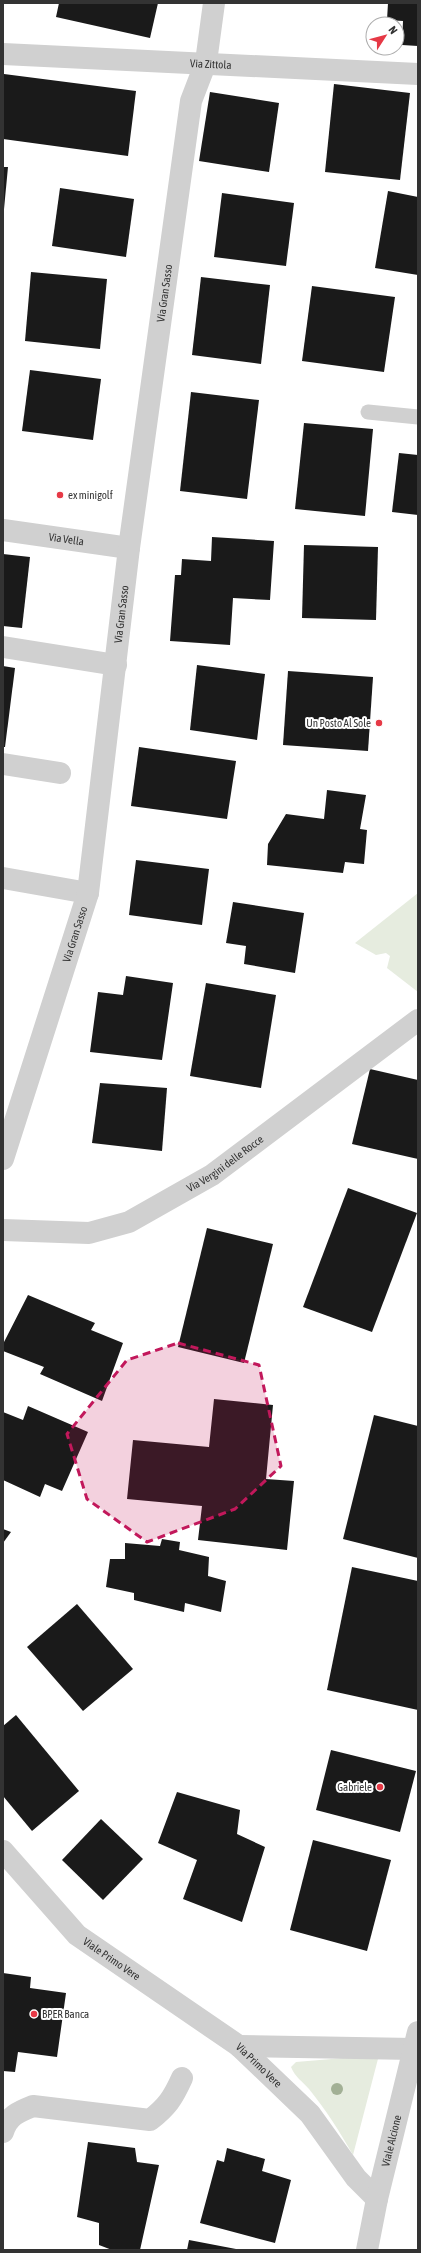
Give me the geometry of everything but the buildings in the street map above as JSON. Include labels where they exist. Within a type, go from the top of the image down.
[{"type":"street","name":"Via Gran Sasso","points":[[3,1159],[88,893],[129,548],[191,101],[206,62],[214,3]]},
{"type":"street","name":"Via Zittola","points":[[3,54],[206,62],[418,74]]},
{"type":"street","name":"Via Vella","points":[[3,530],[129,548]]},
{"type":"street","points":[[3,647],[116,665]]},
{"type":"street","points":[[3,764],[60,772]]},
{"type":"street","points":[[3,878],[88,893]]},
{"type":"street","name":"Via Vergini delle Rocce","points":[[3,1230],[90,1232],[129,1222],[212,1175],[418,1020]]},
{"type":"street","name":"Viale Primo Vere","points":[[3,1851],[76,1935],[239,2046]]},
{"type":"street","name":"Via Primo Vere","points":[[239,2046],[416,2040]]},
{"type":"street","name":"Viale Alcione","points":[[367,2250],[377,2199],[416,2040]]},
{"type":"street","name":"Via Primo Vere","points":[[239,2046],[310,2114],[356,2178],[377,2199]]},
{"type":"street","points":[[3,2132],[6,2121],[17,2112],[33,2106],[150,2120],[165,2109],[182,2078]]},
{"type":"lane","points":[[368,412],[418,417]]},
{"type":"highlighted area","points":[[178,1343],[259,1365],[281,1466],[235,1509],[147,1542],[87,1499],[67,1434],[127,1360]]},
{"type":"shaded area","points":[[418,893],[418,992],[387,968],[390,956],[386,953],[376,955],[355,943]]},
{"type":"shaded area","points":[[379,2055],[353,2155],[327,2113],[309,2089],[297,2077],[291,2067],[296,2062]]},
{"type":"place","name":"ex minigolf","points":[[60,495]]},
{"type":"place","name":"Un Posto Al Sole","points":[[379,723]]},
{"type":"place","name":"Gabriele","points":[[380,1787]]},
{"type":"place","name":"BPER Banca","points":[[34,2014]]}]
